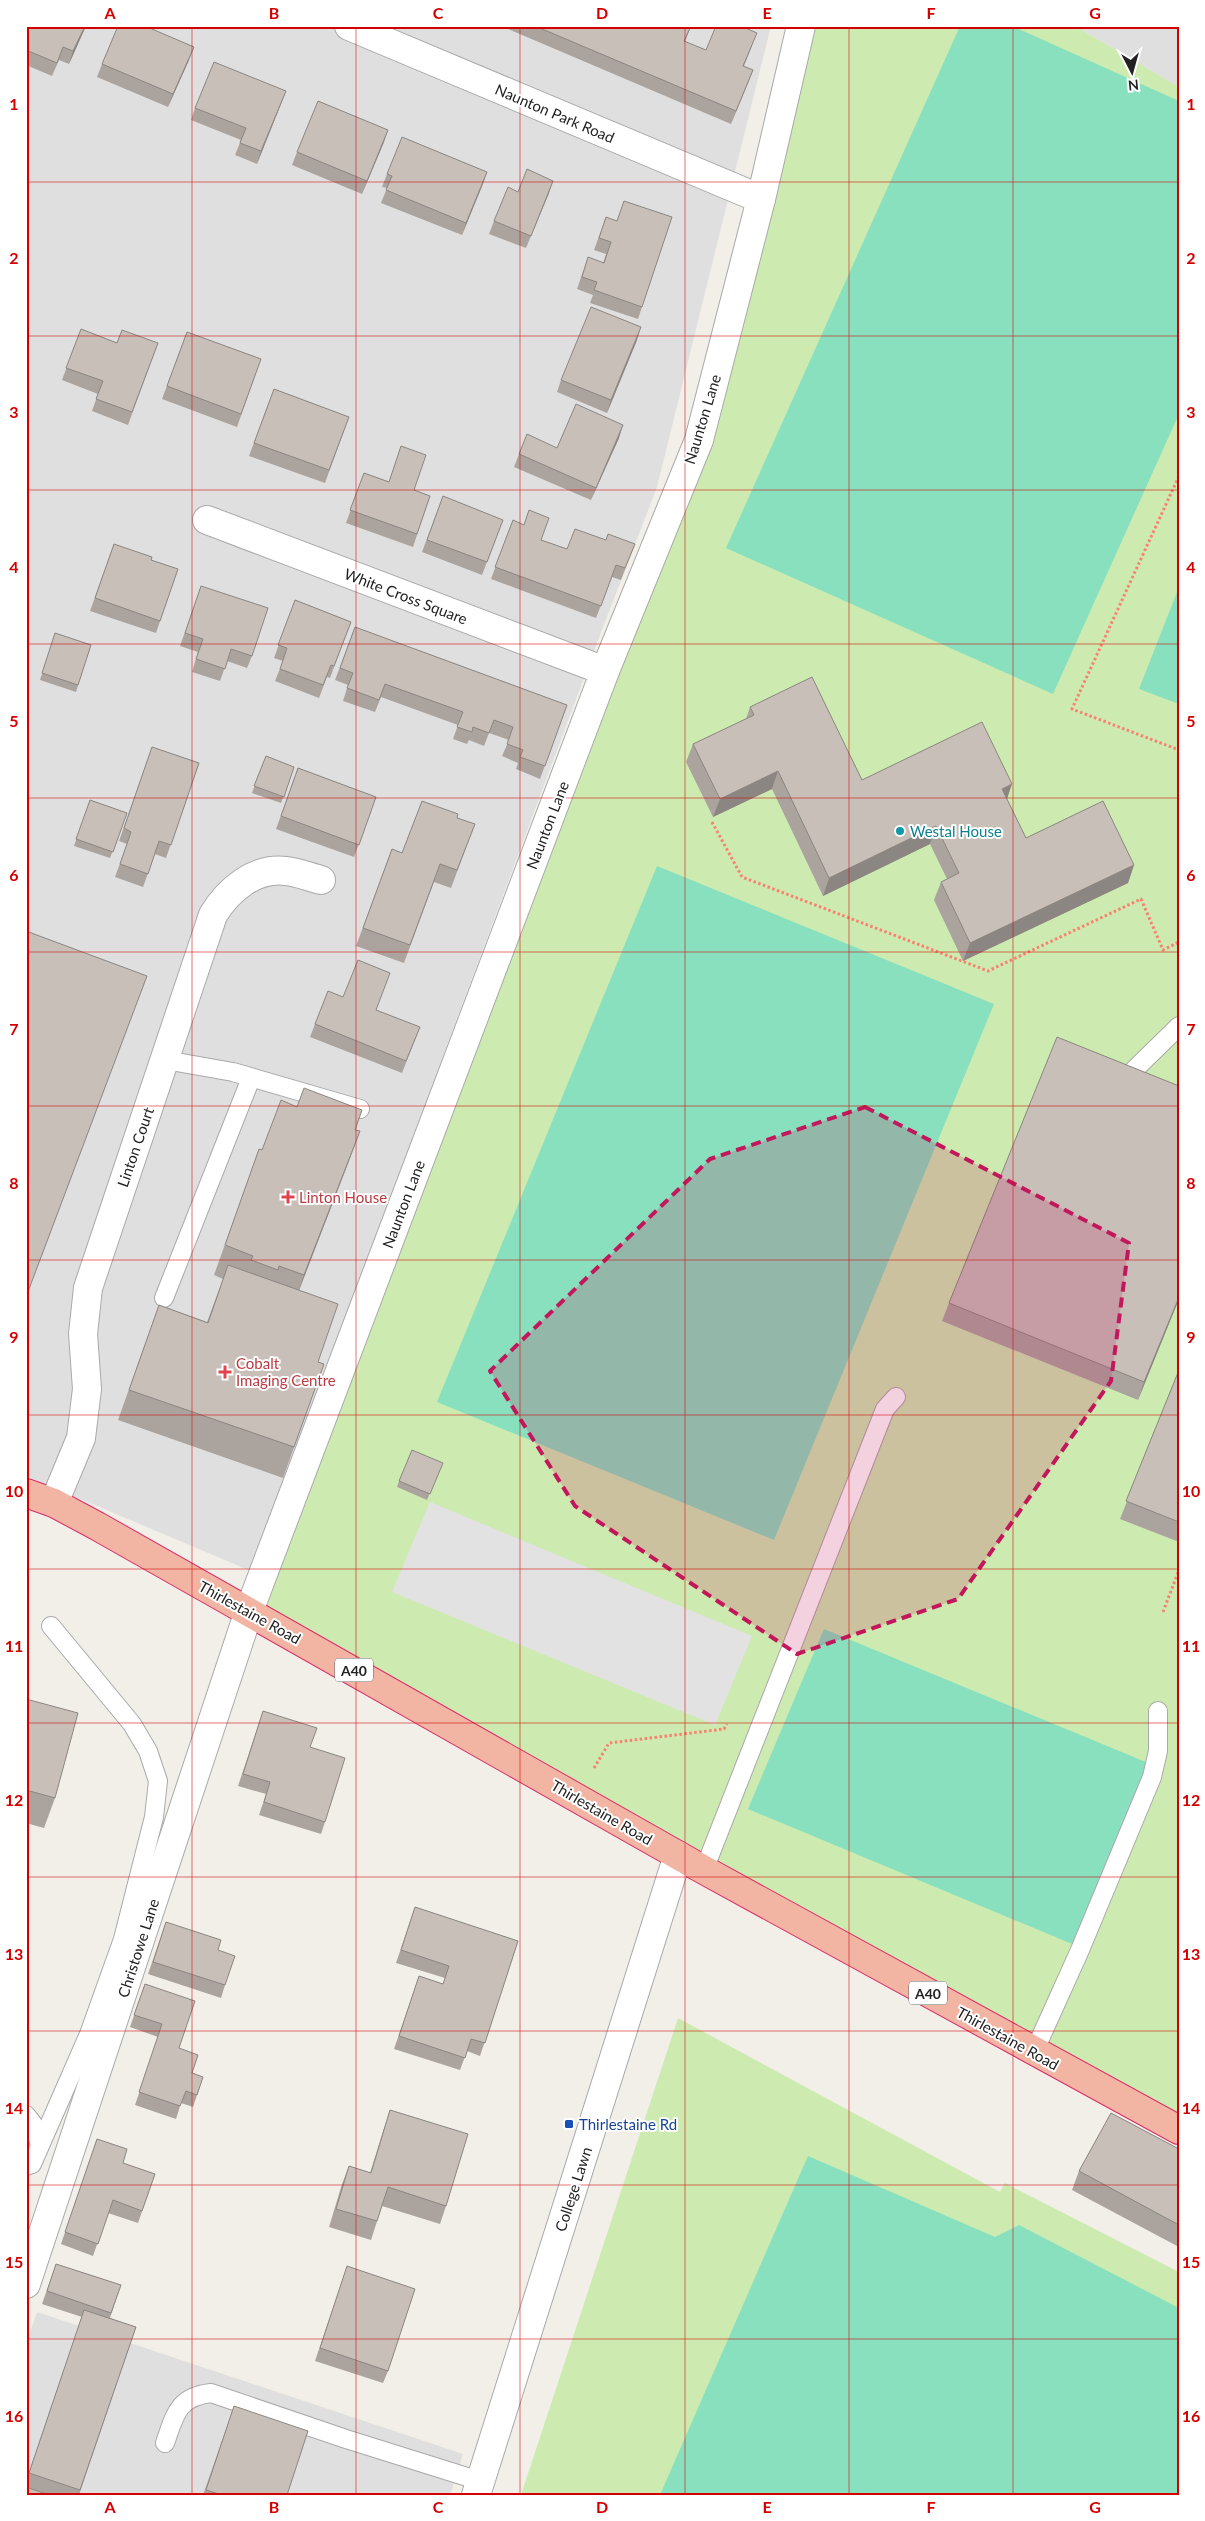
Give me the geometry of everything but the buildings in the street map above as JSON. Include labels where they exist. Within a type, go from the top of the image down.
[{"type":"highway","name":"Thirlestaine Road","points":[[26,1493],[54,1503],[249,1611],[704,1870],[1179,2130]]},
{"type":"street","name":"Naunton Park Road","points":[[349,26],[761,199]]},
{"type":"street","name":"Naunton Lane","points":[[249,1611],[605,671],[699,440],[761,199],[800,26]]},
{"type":"street","name":"White Cross Square","points":[[207,520],[605,671]]},
{"type":"street","name":"Linton Court","points":[[54,1503],[81,1438],[87,1390],[83,1334],[88,1288],[213,915],[224,899],[250,878],[273,870],[287,871],[320,880]]},
{"type":"street","name":"Christowe Lane","points":[[26,2284],[249,1611]]},
{"type":"street","name":"College Lawn","points":[[478,2488],[678,1855]]},
{"type":"lane","points":[[1134,1070],[1179,1026]]},
{"type":"lane","points":[[165,1060],[251,1078],[360,1109]]},
{"type":"lane","points":[[164,1298],[251,1078]]},
{"type":"lane","points":[[704,1870],[885,1409],[896,1398]]},
{"type":"lane","points":[[26,2166],[32,2164],[89,2034],[123,1939],[154,1817],[158,1781],[148,1751],[132,1724],[51,1626]]},
{"type":"lane","points":[[1034,2052],[1080,1950],[1152,1776],[1158,1752],[1158,1711]]},
{"type":"lane","points":[[26,2115],[33,2124],[40,2144]]},
{"type":"lane","points":[[166,2443],[177,2410],[182,2403],[199,2394],[211,2393],[478,2488]]},
{"type":"path","points":[[1179,476],[1072,709],[1179,750]]},
{"type":"path","points":[[712,822],[742,877],[988,971],[1141,898],[1163,950],[1179,942]]},
{"type":"path","points":[[1163,1612],[1179,1570]]},
{"type":"path","points":[[589,1776],[609,1742],[724,1729],[733,1715],[761,1724]]},
{"type":"highlighted area","points":[[865,1107],[1129,1243],[1111,1381],[958,1599],[797,1654],[575,1506],[490,1371],[710,1159]]},
{"type":"shaded area","points":[[26,26],[771,26],[657,487],[251,1571],[26,1476]]},
{"type":"shaded area","points":[[1075,26],[1179,26],[1179,87]]},
{"type":"shaded area","points":[[430,1502],[752,1636],[715,1725],[392,1592]]},
{"type":"shaded area","points":[[37,2312],[463,2454],[450,2495],[26,2495],[26,2344]]},
{"type":"green space","points":[[801,26],[1075,26],[1179,87],[1179,2130],[249,1611],[699,440]]},
{"type":"green space","points":[[960,26],[1012,26],[1179,101],[1179,414],[1053,694],[726,548]]},
{"type":"green space","points":[[1179,587],[1179,704],[1139,689]]},
{"type":"green space","points":[[657,866],[994,1004],[774,1540],[437,1402]]},
{"type":"green space","points":[[824,1629],[1153,1765],[1077,1946],[748,1809]]},
{"type":"green space","points":[[678,2018],[1000,2192],[1005,2183],[1179,2272],[1179,2495],[521,2495]]},
{"type":"green space","points":[[808,2156],[995,2237],[1019,2225],[1179,2308],[1179,2495],[660,2495]]},
{"type":"place","name":"Westal House","points":[[900,831]]},
{"type":"place","name":"Linton House","points":[[288,1197]]},
{"type":"place","name":"Cobalt Imaging Centre","points":[[225,1372]]},
{"type":"place","name":"Thirlestaine Rd","points":[[569,2124]]}]
